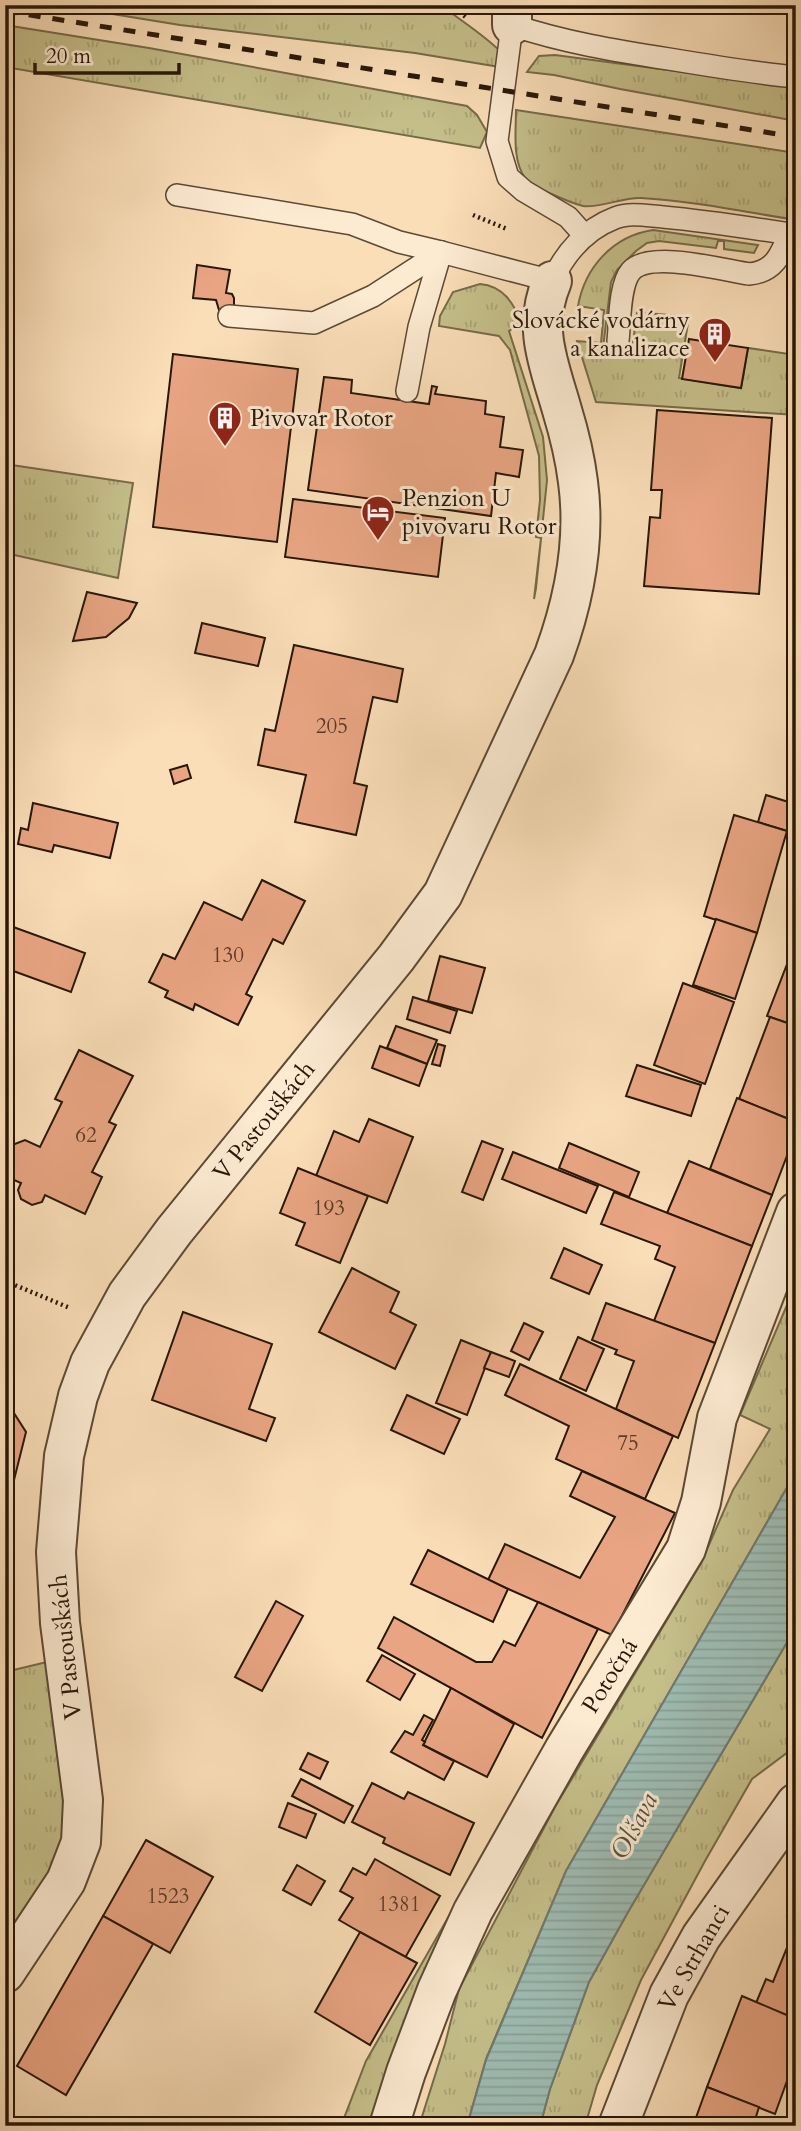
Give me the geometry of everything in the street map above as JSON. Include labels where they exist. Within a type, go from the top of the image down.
[{"type":"street","name":"V Pastouškách","points":[[5,1973],[66,1881],[81,1842],[83,1800],[60,1623],[57,1518],[64,1456],[78,1396],[90,1363],[127,1295],[174,1231],[396,958],[443,894],[554,655],[566,622],[573,594],[581,506],[571,442],[543,344],[544,299],[552,281]]},
{"type":"street","name":"Potočná","points":[[389,2126],[437,1990],[473,1911],[564,1750],[686,1549],[701,1502],[718,1418],[796,1212]]},
{"type":"street","name":"Ve Strhanci","points":[[618,2126],[669,1995],[701,1937],[796,1803]]},
{"type":"lane","points":[[585,236],[568,217],[524,191],[508,177],[497,141],[512,15],[548,37],[639,55],[796,77]]},
{"type":"lane","points":[[177,195],[352,224],[399,242],[552,281],[561,263],[585,236],[617,217],[637,215],[692,219],[792,234],[773,266],[758,273],[749,274],[664,261],[649,262],[634,269],[625,282],[618,341]]},
{"type":"lane","points":[[229,316],[314,323],[373,296],[441,252]]},
{"type":"lane","points":[[408,391],[419,327],[441,252]]},
{"type":"path","points":[[473,215],[517,234]]},
{"type":"path","points":[[5,1281],[110,1325]]},
{"type":"green space","points":[[57,5],[441,5],[501,52],[500,67],[415,53],[180,25]]},
{"type":"green space","points":[[5,25],[149,48],[467,106],[477,115],[487,132],[480,148],[5,67]]},
{"type":"green space","points":[[555,55],[796,87],[796,121],[527,72],[539,56]]},
{"type":"green space","points":[[516,110],[796,153],[796,220],[660,199],[634,198],[595,206],[570,202],[543,190],[525,178],[516,154]]},
{"type":"green space","points":[[653,230],[758,245],[754,253],[724,249],[724,241],[718,241],[716,248],[659,241],[647,243],[617,270],[611,282],[603,348],[632,351],[637,312],[689,317],[679,378],[741,388],[748,348],[796,355],[796,415],[596,402],[577,341],[601,343],[604,310],[578,306],[582,292],[594,266],[614,246],[639,233]]},
{"type":"green space","points":[[480,284],[501,292],[511,302],[521,323],[509,331],[543,437],[547,480],[536,588],[534,599],[541,538],[536,537],[540,500],[539,456],[510,350],[499,336],[439,326],[440,316],[453,292]]},
{"type":"green space","points":[[5,464],[133,483],[118,578],[5,553]]},
{"type":"green space","points":[[796,1284],[796,1472],[566,1871],[486,2059],[467,2126],[419,2126],[459,1989],[555,1807],[701,1563],[733,1490],[770,1429],[740,1415]]},
{"type":"green space","points":[[796,1627],[796,1746],[752,1779],[705,1861],[641,1980],[597,2085],[585,2126],[540,2126],[550,2089],[589,1982]]},
{"type":"green space","points":[[51,1661],[68,1777],[60,1858],[14,1938],[5,1937],[5,1672]]},
{"type":"green space","points":[[457,1902],[374,2126],[341,2126],[366,2061]]},
{"type":"water","name":"Olšava","points":[[796,1472],[796,1627],[589,1982],[550,2089],[540,2126],[467,2126],[486,2060],[566,1871]]},
{"type":"building","points":[[197,265],[230,270],[226,293],[232,294],[234,298],[232,310],[219,310],[216,300],[193,298]]},
{"type":"building","name":"Slovácké vodárny a kanalizace","points":[[689,339],[748,348],[741,388],[682,379]]},
{"type":"building","name":"Pivovar Rotor","points":[[173,354],[298,369],[277,542],[153,527]]},
{"type":"building","points":[[324,377],[352,380],[351,393],[429,404],[432,386],[437,387],[435,394],[486,401],[485,414],[504,417],[500,447],[523,450],[519,477],[496,473],[491,516],[308,490]]},
{"type":"building","points":[[657,410],[772,418],[759,594],[644,586],[650,517],[660,518],[662,490],[651,490]]},
{"type":"building","points":[[293,499],[445,518],[438,577],[285,557]]},
{"type":"building","points":[[87,592],[137,603],[129,618],[106,637],[73,641]]},
{"type":"building","points":[[202,623],[265,638],[258,666],[195,653]]},
{"type":"building","points":[[294,645],[403,669],[397,702],[373,697],[354,783],[367,786],[356,835],[295,822],[306,775],[258,765],[265,729],[275,731]]},
{"type":"building","points":[[187,765],[191,778],[174,784],[170,770]]},
{"type":"building","points":[[766,795],[795,804],[787,831],[758,822]]},
{"type":"building","points":[[33,803],[118,823],[110,858],[54,845],[52,852],[18,844],[21,828],[28,830]]},
{"type":"building","points":[[734,815],[787,831],[757,933],[704,916]]},
{"type":"building","points":[[262,880],[305,901],[283,944],[273,939],[246,994],[252,997],[238,1025],[195,1004],[193,1010],[165,997],[168,991],[149,982],[163,954],[175,959],[204,902],[242,920]]},
{"type":"building","points":[[716,919],[757,933],[735,999],[693,985]]},
{"type":"building","points":[[5,924],[85,953],[71,992],[5,968]]},
{"type":"building","points":[[440,956],[485,968],[472,1013],[428,1001]]},
{"type":"building","points":[[789,959],[796,962],[796,1026],[767,1016]]},
{"type":"building","points":[[683,983],[734,1002],[705,1084],[654,1065]]},
{"type":"building","points":[[413,997],[457,1011],[450,1033],[407,1019]]},
{"type":"building","points":[[770,1017],[796,1026],[796,1122],[739,1099]]},
{"type":"building","points":[[396,1026],[437,1040],[427,1064],[387,1048]]},
{"type":"building","points":[[438,1044],[445,1046],[440,1066],[432,1064]]},
{"type":"building","points":[[380,1046],[427,1064],[419,1086],[372,1068]]},
{"type":"building","points":[[79,1050],[133,1076],[109,1122],[116,1125],[92,1172],[102,1177],[85,1214],[45,1195],[42,1202],[32,1205],[21,1199],[18,1190],[21,1183],[5,1176],[7,1147],[25,1140],[40,1147],[62,1102],[55,1099]]},
{"type":"building","points":[[637,1065],[701,1085],[691,1116],[626,1096]]},
{"type":"building","points":[[737,1098],[796,1122],[796,1132],[772,1195],[710,1169]]},
{"type":"building","points":[[369,1119],[413,1137],[387,1203],[316,1176],[334,1131],[359,1142]]},
{"type":"building","points":[[482,1141],[503,1149],[483,1200],[462,1192]]},
{"type":"building","points":[[569,1143],[639,1172],[629,1197],[559,1168]]},
{"type":"building","points":[[513,1152],[598,1186],[586,1213],[502,1179]]},
{"type":"building","points":[[689,1161],[772,1195],[752,1246],[667,1213]]},
{"type":"building","points":[[298,1168],[368,1196],[340,1263],[296,1245],[305,1223],[280,1213]]},
{"type":"building","points":[[614,1192],[752,1246],[715,1343],[654,1321],[675,1267],[655,1259],[660,1246],[601,1224]]},
{"type":"building","points":[[564,1248],[602,1265],[589,1294],[551,1278]]},
{"type":"building","points":[[352,1268],[399,1292],[390,1312],[416,1325],[395,1369],[319,1332]]},
{"type":"building","points":[[606,1303],[715,1343],[678,1438],[616,1409],[634,1361],[615,1354],[617,1350],[592,1340]]},
{"type":"building","points":[[183,1312],[272,1344],[249,1409],[275,1418],[266,1441],[152,1400]]},
{"type":"building","points":[[524,1323],[543,1332],[529,1360],[511,1351]]},
{"type":"building","points":[[578,1337],[604,1349],[586,1391],[560,1379]]},
{"type":"building","points":[[461,1340],[491,1352],[467,1415],[436,1403]]},
{"type":"building","points":[[491,1352],[515,1361],[509,1377],[484,1368]]},
{"type":"building","points":[[520,1364],[673,1436],[645,1499],[556,1459],[569,1426],[505,1395]]},
{"type":"building","points":[[407,1395],[460,1419],[444,1454],[391,1430]]},
{"type":"building","points":[[5,1399],[26,1432],[5,1516]]},
{"type":"building","points":[[582,1471],[675,1513],[612,1635],[488,1580],[505,1544],[580,1578],[615,1517],[570,1496]]},
{"type":"building","points":[[428,1550],[508,1589],[493,1622],[411,1584]]},
{"type":"building","points":[[276,1601],[303,1616],[262,1691],[235,1677]]},
{"type":"building","points":[[538,1602],[598,1629],[542,1738],[378,1648],[394,1617],[476,1662],[492,1662],[504,1641],[515,1646]]},
{"type":"building","points":[[382,1655],[415,1674],[400,1700],[367,1681]]},
{"type":"building","points":[[451,1688],[514,1724],[487,1777],[423,1745]]},
{"type":"building","points":[[424,1715],[433,1720],[422,1740],[425,1742],[423,1745],[454,1761],[444,1780],[391,1752],[405,1731],[413,1735]]},
{"type":"building","points":[[308,1753],[328,1762],[320,1779],[300,1769]]},
{"type":"building","points":[[301,1779],[353,1806],[344,1823],[292,1796]]},
{"type":"building","points":[[372,1783],[404,1799],[408,1792],[474,1823],[450,1875],[383,1843],[385,1838],[352,1822]]},
{"type":"building","points":[[288,1803],[316,1814],[306,1838],[279,1827]]},
{"type":"building","points":[[146,1840],[213,1877],[170,1953],[103,1916]]},
{"type":"building","points":[[375,1859],[440,1896],[405,1958],[339,1920],[353,1898],[340,1891],[353,1868],[366,1875]]},
{"type":"building","points":[[297,1865],[325,1881],[311,1905],[283,1890]]},
{"type":"building","points":[[796,1897],[796,1920],[787,1916]]},
{"type":"building","points":[[103,1916],[153,1944],[66,2095],[17,2066]]},
{"type":"building","points":[[787,1916],[796,1920],[796,2019],[756,2003],[766,1979],[773,1982],[795,1928],[787,1925]]},
{"type":"building","points":[[360,1932],[417,1963],[370,2045],[315,2012]]},
{"type":"building","points":[[742,1996],[796,2019],[796,2056],[775,2114],[707,2087]]},
{"type":"building","points":[[707,2087],[759,2107],[753,2126],[693,2126]]},
{"type":"railway","points":[[5,11],[796,137]]},
{"type":"place","name":"Slovácké vodárny a kanalizace","points":[[715,364]]},
{"type":"place","name":"Pivovar Rotor","points":[[225,448]]},
{"type":"place","name":"Penzion U pivovaru Rotor","points":[[378,542]]}]
